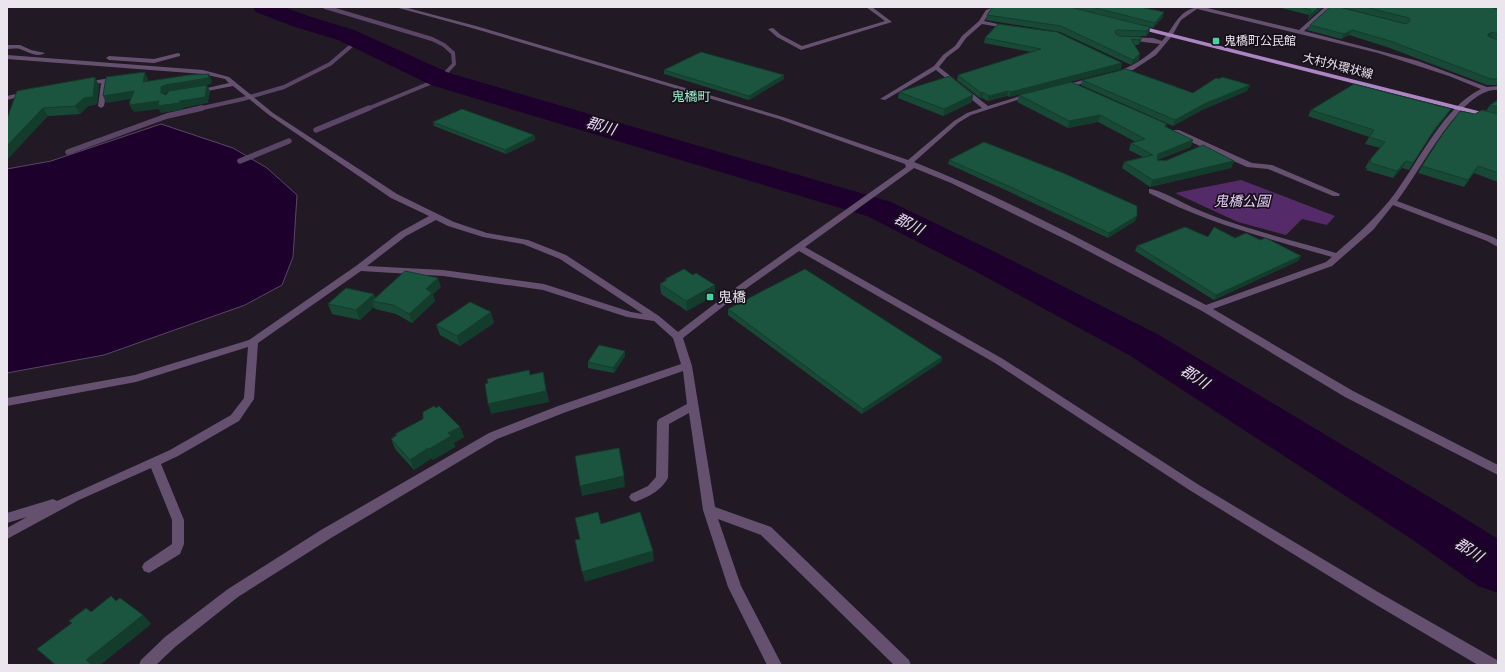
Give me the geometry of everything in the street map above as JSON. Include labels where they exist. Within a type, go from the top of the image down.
[{"type":"main road","name":"大村外環状線","points":[[1133,26],[1498,118]]},
{"type":"street","points":[[398,7],[474,27],[781,118],[954,181],[1078,242],[1205,309],[1349,394],[1498,470]]},
{"type":"street","points":[[771,29],[779,36],[801,48],[889,22],[886,18],[874,12],[869,7]]},
{"type":"street","points":[[883,99],[936,66],[945,56],[957,47],[964,36],[980,22],[988,11],[999,7]]},
{"type":"street","points":[[1056,88],[1128,70],[1154,54],[1170,36],[1179,19],[1197,7],[1299,33],[1386,52],[1464,79],[1486,89]]},
{"type":"street","points":[[1318,7],[1337,9]]},
{"type":"street","points":[[1299,33],[1328,8]]},
{"type":"street","points":[[980,22],[1016,29]]},
{"type":"street","points":[[1118,38],[1153,40],[1164,43]]},
{"type":"street","points":[[7,47],[20,47],[30,52],[154,61],[178,55]]},
{"type":"street","points":[[7,57],[203,72],[227,78],[271,114],[394,196],[451,224],[486,235],[525,242],[563,257],[656,318],[678,337],[686,366],[709,510],[735,587],[775,665]]},
{"type":"street","points":[[936,66],[986,108]]},
{"type":"street","points":[[142,75],[163,69]]},
{"type":"street","points":[[73,86],[127,78]]},
{"type":"street","points":[[101,106],[105,81]]},
{"type":"street","points":[[190,92],[234,84]]},
{"type":"street","points":[[1071,85],[1085,91]]},
{"type":"street","points":[[1205,309],[1329,264],[1370,228],[1392,202],[1445,125],[1460,108],[1478,93],[1486,89],[1498,88]]},
{"type":"street","points":[[7,98],[36,92]]},
{"type":"street","points":[[678,337],[741,288],[910,166],[956,122],[969,114],[1034,94]]},
{"type":"street","points":[[1170,130],[1250,165],[1269,167],[1336,194]]},
{"type":"street","points":[[1192,151],[1205,146]]},
{"type":"street","points":[[1152,191],[1176,205],[1204,216],[1338,256]]},
{"type":"street","points":[[1392,202],[1490,239],[1498,244]]},
{"type":"street","points":[[7,402],[136,378],[253,342],[359,268],[403,234],[436,216]]},
{"type":"street","points":[[802,245],[999,361],[1195,488],[1366,592],[1492,665]]},
{"type":"street","points":[[359,268],[443,273],[544,287],[630,315],[656,318]]},
{"type":"street","points":[[7,534],[75,497],[174,453],[235,418],[249,399],[253,342]]},
{"type":"street","points":[[146,665],[170,642],[233,593],[326,534],[493,436],[562,409],[686,366]]},
{"type":"street","points":[[635,497],[652,489],[662,478],[663,422],[693,406]]},
{"type":"street","points":[[149,567],[175,550],[178,544],[178,520],[154,462]]},
{"type":"street","points":[[7,518],[75,497]]},
{"type":"street","points":[[709,510],[766,531],[904,665]]},
{"type":"green space","name":"鬼橋公園","points":[[1241,180],[1335,216],[1327,225],[1302,219],[1286,235],[1238,222],[1175,193]]},
{"type":"shaded area","points":[[161,124],[233,148],[267,168],[297,195],[293,257],[282,285],[245,305],[104,355],[7,373],[7,169],[51,161]]},
{"type":"building","points":[[994,7],[1070,7],[1150,27],[1147,31],[1115,31],[1119,36],[1142,37],[1140,40],[1131,39],[1140,54],[1133,60],[1061,26],[987,15]]},
{"type":"building","points":[[1092,7],[1140,7],[1164,12],[1155,23]]},
{"type":"building","points":[[1300,7],[1319,7],[1310,15],[1311,10]]},
{"type":"building","points":[[1330,7],[1339,7],[1406,24],[1410,21],[1409,18],[1365,7],[1491,7],[1498,10],[1498,34],[1493,32],[1488,34],[1488,36],[1498,40],[1498,79],[1491,79],[1390,41],[1352,30],[1344,34],[1310,25]]},
{"type":"building","points":[[998,24],[1057,32],[1122,63],[1011,92],[1008,91],[989,96],[983,92],[981,93],[958,75],[1041,49],[985,38]]},
{"type":"building","points":[[701,52],[784,75],[749,96],[664,70]]},
{"type":"building","points":[[1126,69],[1193,93],[1216,78],[1219,79],[1222,77],[1250,85],[1204,104],[1175,120],[1082,80]]},
{"type":"building","points":[[145,72],[143,82],[189,75],[209,74],[208,78],[165,85],[161,87],[161,93],[166,95],[169,91],[207,85],[205,97],[158,106],[159,101],[130,105],[131,103],[129,104],[134,91],[103,96],[106,77]]},
{"type":"building","points":[[950,76],[973,95],[944,109],[899,92]]},
{"type":"building","points":[[95,77],[93,97],[84,98],[75,106],[43,108],[7,146],[7,119],[17,91]]},
{"type":"building","points":[[1071,82],[1167,124],[1164,126],[1193,140],[1158,154],[1157,160],[1165,161],[1203,145],[1234,161],[1153,180],[1124,162],[1153,155],[1131,143],[1145,139],[1100,115],[1069,121],[1019,95]]},
{"type":"building","points":[[1354,84],[1451,109],[1436,127],[1413,163],[1406,161],[1397,171],[1370,163],[1371,161],[1369,161],[1385,142],[1369,137],[1374,130],[1311,110]]},
{"type":"building","points":[[1498,100],[1498,107],[1490,105]]},
{"type":"building","points":[[462,109],[534,135],[505,150],[433,122]]},
{"type":"building","points":[[1482,110],[1498,114],[1498,173],[1478,166],[1468,180],[1422,166],[1460,111],[1475,114]]},
{"type":"building","points":[[984,142],[1063,173],[1137,206],[1137,216],[1109,233],[949,160]]},
{"type":"building","points":[[1185,227],[1208,237],[1214,227],[1235,238],[1246,233],[1260,240],[1266,238],[1301,256],[1216,295],[1137,246]]},
{"type":"building","points":[[684,269],[693,275],[696,273],[715,285],[686,301],[660,284],[667,280],[665,279]]},
{"type":"building","points":[[805,269],[942,357],[863,409],[728,309]]},
{"type":"building","points":[[405,271],[438,278],[426,289],[432,293],[409,314],[393,305],[372,301]]},
{"type":"building","points":[[346,288],[374,294],[356,310],[328,304]]},
{"type":"building","points":[[470,302],[491,312],[457,336],[436,325]]},
{"type":"building","points":[[599,345],[625,351],[613,368],[588,362]]},
{"type":"building","points":[[529,370],[530,375],[543,372],[546,391],[488,404],[485,384],[488,383],[487,379]]},
{"type":"building","points":[[434,406],[436,408],[439,406],[460,427],[448,433],[451,436],[429,449],[428,448],[410,460],[391,439],[397,435],[395,434],[423,419],[423,412]]},
{"type":"building","points":[[619,448],[624,476],[580,486],[575,456]]},
{"type":"building","points":[[598,512],[601,524],[640,512],[653,551],[582,572],[575,540],[580,539],[575,518]]},
{"type":"building","points":[[111,596],[116,601],[120,598],[143,615],[86,660],[92,665],[56,665],[37,649],[72,623],[69,621],[86,608],[91,612]]},
{"type":"waterway","name":"郡川","points":[[264,7],[300,21],[346,35],[440,79],[879,209],[986,262],[1144,345],[1432,525],[1498,569]]},
{"type":"waterway","points":[[325,7],[432,39],[444,45],[453,53],[454,64],[440,79],[367,109]]},
{"type":"waterway","points":[[198,109],[243,99],[284,87],[330,64],[358,40]]},
{"type":"waterway","points":[[68,152],[167,116],[202,108]]},
{"type":"waterway","points":[[316,130],[369,108]]},
{"type":"waterway","points":[[240,161],[289,141]]},
{"type":"place","name":"鬼橋町公民館","points":[[1216,41]]},
{"type":"place","name":"鬼橋","points":[[710,297]]},
{"type":"district","name":"鬼橋町","points":[[691,96]]}]
